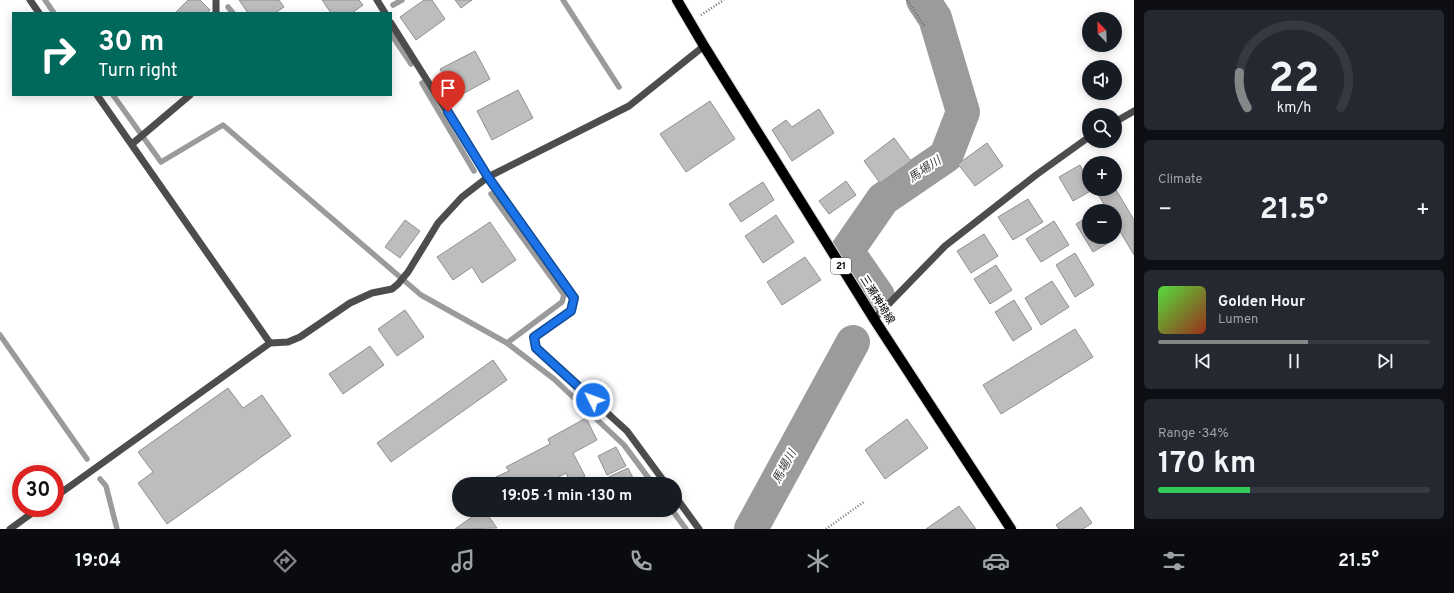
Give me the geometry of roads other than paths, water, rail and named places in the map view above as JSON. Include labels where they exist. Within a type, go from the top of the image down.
[{"type":"main road","name":"三瀬神埼線","points":[[677,0],[874,319],[1011,529]]},
{"type":"street","points":[[30,0],[38,12]]},
{"type":"street","points":[[216,0],[216,12]]},
{"type":"street","points":[[377,0],[384,12]]},
{"type":"street","points":[[392,25],[488,177],[574,298],[571,311],[534,337],[536,348],[627,431],[661,477]]},
{"type":"street","points":[[64,491],[270,343],[288,342],[294,340],[350,303],[372,293],[392,289],[408,272],[438,223],[462,197],[488,177],[629,106],[704,46]]},
{"type":"street","points":[[98,96],[270,343]]},
{"type":"street","points":[[132,144],[189,96]]},
{"type":"street","points":[[1122,118],[1134,111]]},
{"type":"street","points":[[874,319],[945,246],[1036,175],[1082,142]]},
{"type":"street","points":[[682,506],[699,529]]},
{"type":"street","points":[[10,529],[27,517]]},
{"type":"waterway","points":[[45,0],[53,12]]},
{"type":"waterway","points":[[393,5],[402,0]]},
{"type":"waterway","points":[[563,0],[619,87]]},
{"type":"waterway","name":"馬場川","points":[[878,296],[847,251],[883,199],[946,156],[963,112],[935,18],[923,0]]},
{"type":"waterway","points":[[228,7],[232,12]]},
{"type":"waterway","points":[[392,36],[411,64]]},
{"type":"waterway","points":[[422,83],[474,171]]},
{"type":"waterway","points":[[114,96],[161,162],[223,125],[421,295],[507,343],[554,379],[624,445],[648,477]]},
{"type":"waterway","points":[[491,194],[564,295],[562,302],[507,343]]},
{"type":"waterway","points":[[0,335],[87,459]]},
{"type":"waterway","name":"馬場川","points":[[751,529],[853,342]]},
{"type":"waterway","points":[[100,479],[106,486],[117,529]]},
{"type":"waterway","points":[[677,517],[686,529]]}]
